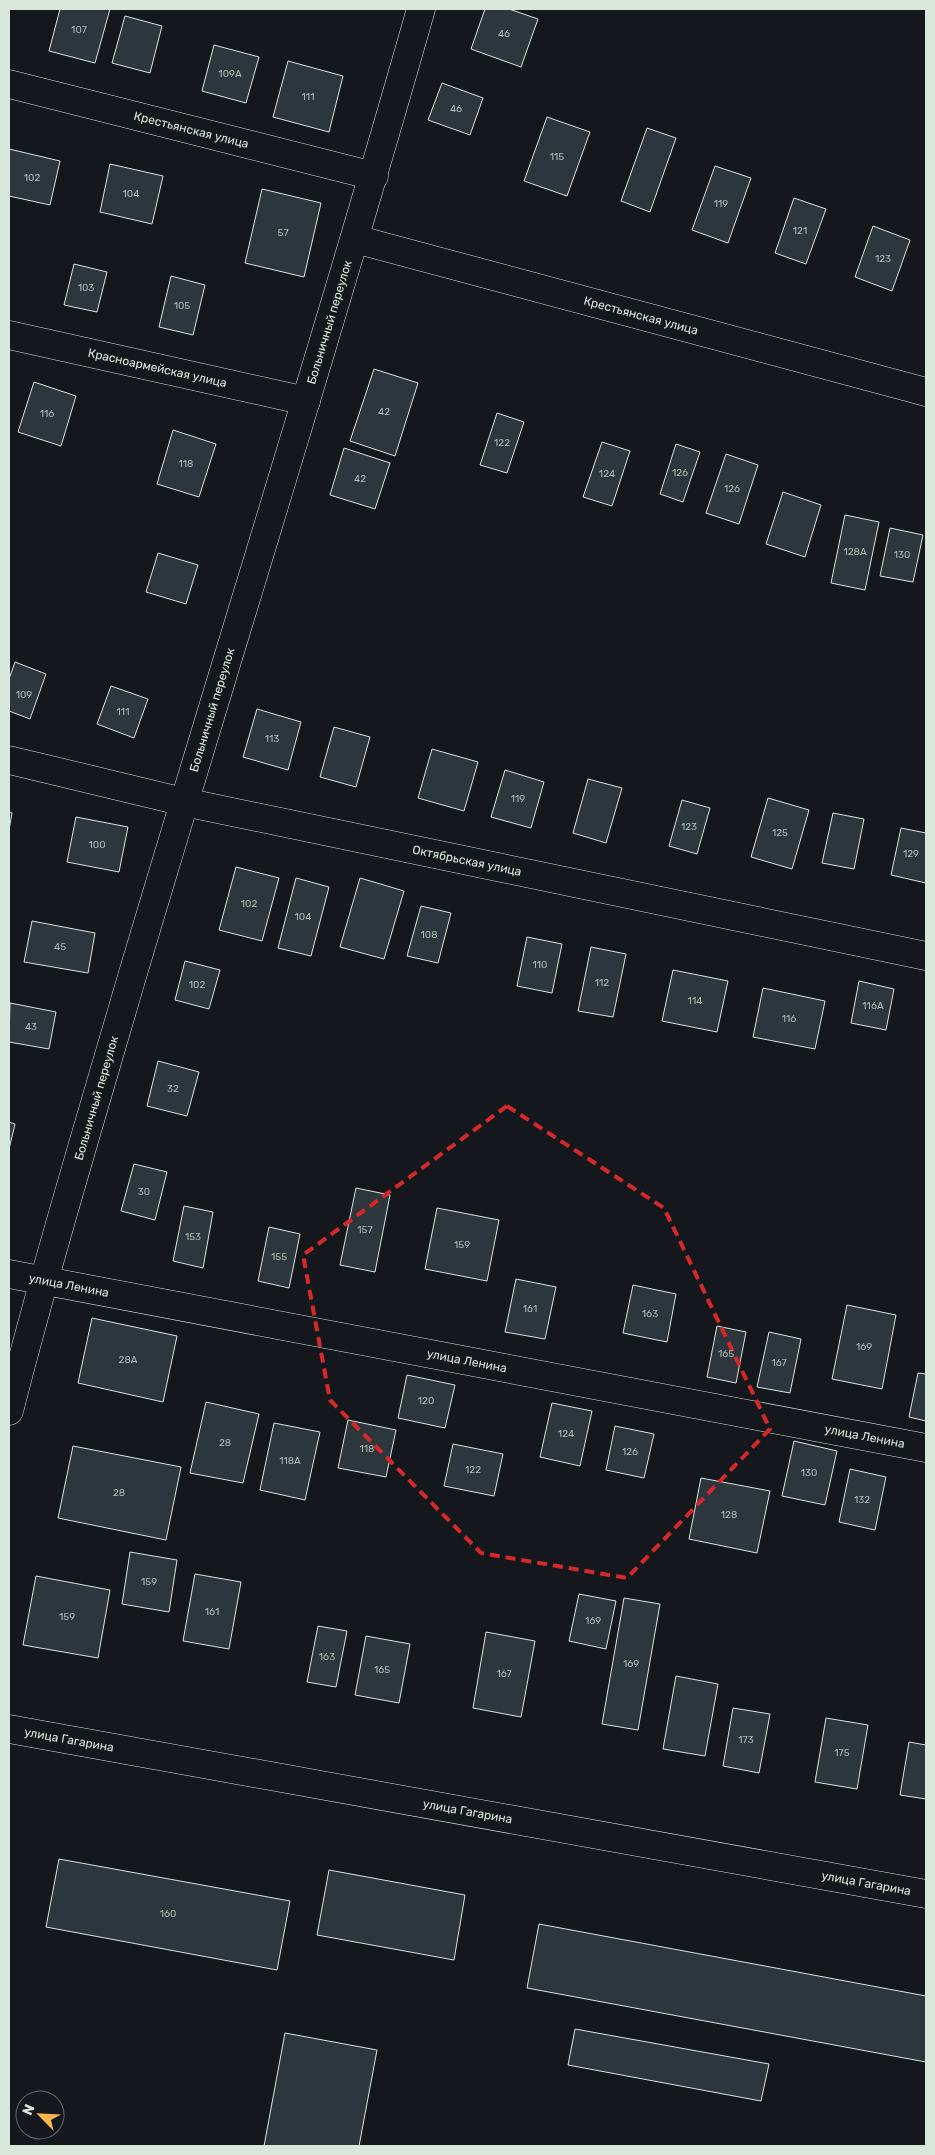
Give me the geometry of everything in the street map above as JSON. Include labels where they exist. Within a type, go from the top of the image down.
[{"type":"street","name":"Больничный переулок","points":[[9,1411],[42,1280],[184,802],[374,176],[421,9]]},
{"type":"street","name":"Крестьянская улица","points":[[9,84],[374,176]]},
{"type":"street","name":"Крестьянская улица","points":[[355,239],[926,392]]},
{"type":"street","name":"Красноармейская улица","points":[[9,336],[306,401]]},
{"type":"street","name":"Октябрьская улица","points":[[9,760],[184,802],[926,956]]},
{"type":"street","name":"улица Ленина","points":[[9,1274],[926,1448]]},
{"type":"street","name":"улица Гагарина","points":[[9,1730],[926,1894]]},
{"type":"highlighted area","points":[[507,1106],[664,1208],[770,1429],[627,1578],[481,1553],[330,1400],[303,1255]]},
{"type":"building","points":[[60,9],[110,9],[95,63],[49,51]]},
{"type":"building","points":[[485,9],[509,9],[538,19],[521,67],[471,49]]},
{"type":"building","points":[[125,16],[162,26],[150,73],[112,63]]},
{"type":"building","points":[[214,45],[259,57],[246,103],[202,91]]},
{"type":"building","points":[[288,61],[343,76],[329,132],[273,117]]},
{"type":"building","points":[[442,83],[483,98],[470,135],[428,120]]},
{"type":"building","points":[[547,117],[590,132],[567,196],[524,181]]},
{"type":"building","points":[[647,128],[676,138],[650,212],[621,201]]},
{"type":"building","points":[[9,149],[60,161],[50,205],[9,196]]},
{"type":"building","points":[[110,164],[163,176],[152,224],[100,212]]},
{"type":"building","points":[[715,166],[751,178],[728,243],[692,230]]},
{"type":"building","points":[[262,189],[321,203],[304,277],[245,263]]},
{"type":"building","points":[[794,198],[826,209],[806,264],[775,253]]},
{"type":"building","points":[[873,226],[910,240],[892,291],[855,277]]},
{"type":"building","points":[[74,264],[107,272],[97,312],[64,305]]},
{"type":"building","points":[[171,276],[205,285],[193,335],[159,327]]},
{"type":"building","points":[[374,369],[418,383],[395,456],[350,441]]},
{"type":"building","points":[[34,382],[76,396],[61,446],[18,432]]},
{"type":"building","points":[[497,413],[524,422],[507,473],[480,465]]},
{"type":"building","points":[[173,430],[216,444],[199,497],[157,484]]},
{"type":"building","points":[[602,442],[630,451],[612,506],[583,497]]},
{"type":"building","points":[[676,444],[700,452],[683,502],[660,494]]},
{"type":"building","points":[[344,448],[390,463],[375,509],[330,495]]},
{"type":"building","points":[[726,454],[758,465],[739,524],[706,513]]},
{"type":"building","points":[[783,492],[821,505],[805,557],[766,544]]},
{"type":"building","points":[[845,515],[879,522],[865,590],[831,583]]},
{"type":"building","points":[[890,528],[923,535],[913,582],[880,576]]},
{"type":"building","points":[[158,553],[198,565],[186,604],[146,592]]},
{"type":"building","points":[[15,662],[46,674],[30,719],[9,711],[9,679]]},
{"type":"building","points":[[111,686],[148,699],[134,738],[97,724]]},
{"type":"building","points":[[257,709],[301,722],[288,770],[243,757]]},
{"type":"building","points":[[334,727],[370,737],[356,787],[320,777]]},
{"type":"building","points":[[432,749],[478,762],[464,811],[418,798]]},
{"type":"building","points":[[505,770],[544,782],[531,828],[491,817]]},
{"type":"building","points":[[588,779],[622,788],[606,843],[573,833]]},
{"type":"building","points":[[768,798],[809,810],[792,869],[751,857]]},
{"type":"building","points":[[682,800],[710,808],[697,854],[669,846]]},
{"type":"building","points":[[9,812],[12,813],[9,830]]},
{"type":"building","points":[[833,813],[864,819],[854,869],[822,863]]},
{"type":"building","points":[[76,817],[128,827],[119,872],[67,862]]},
{"type":"building","points":[[901,828],[926,833],[926,883],[891,875]]},
{"type":"building","points":[[236,867],[279,878],[262,941],[219,930]]},
{"type":"building","points":[[296,878],[329,887],[311,956],[278,948]]},
{"type":"building","points":[[360,878],[404,891],[384,959],[340,947]]},
{"type":"building","points":[[421,906],[451,913],[438,963],[407,956]]},
{"type":"building","points":[[32,921],[95,933],[88,973],[24,962]]},
{"type":"building","points":[[527,937],[562,944],[552,993],[517,986]]},
{"type":"building","points":[[591,947],[626,954],[613,1017],[578,1011]]},
{"type":"building","points":[[185,961],[220,970],[209,1009],[175,1000]]},
{"type":"building","points":[[673,970],[728,981],[717,1032],[662,1021]]},
{"type":"building","points":[[859,981],[894,989],[886,1030],[851,1023]]},
{"type":"building","points":[[763,988],[825,1001],[815,1049],[753,1037]]},
{"type":"building","points":[[10,1003],[56,1012],[49,1049],[9,1042]]},
{"type":"building","points":[[158,1061],[199,1072],[187,1116],[147,1106]]},
{"type":"building","points":[[9,1122],[15,1124],[9,1149]]},
{"type":"building","points":[[134,1164],[167,1172],[155,1220],[121,1211]]},
{"type":"building","points":[[356,1188],[390,1195],[375,1272],[340,1265]]},
{"type":"building","points":[[184,1206],[213,1212],[203,1268],[173,1261]]},
{"type":"building","points":[[437,1208],[499,1220],[487,1281],[425,1269]]},
{"type":"building","points":[[269,1227],[300,1234],[289,1288],[258,1281]]},
{"type":"building","points":[[516,1279],[556,1287],[545,1339],[505,1332]]},
{"type":"building","points":[[633,1285],[676,1294],[667,1342],[623,1333]]},
{"type":"building","points":[[847,1305],[896,1315],[882,1389],[832,1379]]},
{"type":"building","points":[[92,1318],[177,1336],[163,1402],[78,1383]]},
{"type":"building","points":[[717,1326],[746,1332],[736,1383],[707,1377]]},
{"type":"building","points":[[769,1332],[801,1339],[790,1393],[757,1387]]},
{"type":"building","points":[[918,1373],[926,1374],[926,1421],[909,1417]]},
{"type":"building","points":[[407,1375],[455,1385],[445,1428],[398,1418]]},
{"type":"building","points":[[206,1402],[259,1414],[243,1483],[190,1473]]},
{"type":"building","points":[[552,1403],[592,1411],[580,1466],[540,1457]]},
{"type":"building","points":[[348,1420],[396,1430],[386,1477],[338,1468]]},
{"type":"building","points":[[274,1423],[320,1432],[305,1500],[260,1490]]},
{"type":"building","points":[[615,1426],[654,1434],[644,1478],[606,1470]]},
{"type":"building","points":[[794,1441],[837,1451],[825,1505],[782,1496]]},
{"type":"building","points":[[453,1444],[503,1454],[494,1496],[444,1486]]},
{"type":"building","points":[[73,1446],[181,1467],[166,1540],[58,1518]]},
{"type":"building","points":[[850,1469],[886,1477],[875,1530],[839,1522]]},
{"type":"building","points":[[701,1478],[770,1491],[757,1553],[689,1539]]},
{"type":"building","points":[[130,1552],[177,1560],[169,1612],[122,1604]]},
{"type":"building","points":[[195,1574],[241,1582],[229,1649],[183,1641]]},
{"type":"building","points":[[36,1576],[110,1590],[98,1658],[23,1645]]},
{"type":"building","points":[[579,1594],[616,1601],[606,1649],[569,1641]]},
{"type":"building","points":[[624,1598],[660,1604],[638,1730],[602,1724]]},
{"type":"building","points":[[318,1626],[347,1631],[336,1687],[307,1682]]},
{"type":"building","points":[[486,1632],[535,1641],[521,1717],[473,1708]]},
{"type":"building","points":[[366,1636],[410,1644],[399,1703],[355,1695]]},
{"type":"building","points":[[676,1676],[718,1684],[705,1756],[663,1749]]},
{"type":"building","points":[[733,1708],[770,1714],[759,1773],[723,1766]]},
{"type":"building","points":[[826,1718],[868,1725],[857,1789],[815,1782]]},
{"type":"building","points":[[909,1742],[926,1745],[926,1799],[900,1795]]},
{"type":"building","points":[[59,1859],[290,1901],[277,1970],[46,1927]]},
{"type":"building","points":[[329,1870],[465,1895],[454,1960],[317,1935]]},
{"type":"building","points":[[539,1924],[926,1996],[926,2062],[527,1988]]},
{"type":"building","points":[[575,2029],[769,2064],[761,2101],[568,2065]]},
{"type":"building","points":[[285,2033],[377,2050],[359,2146],[264,2146]]}]
